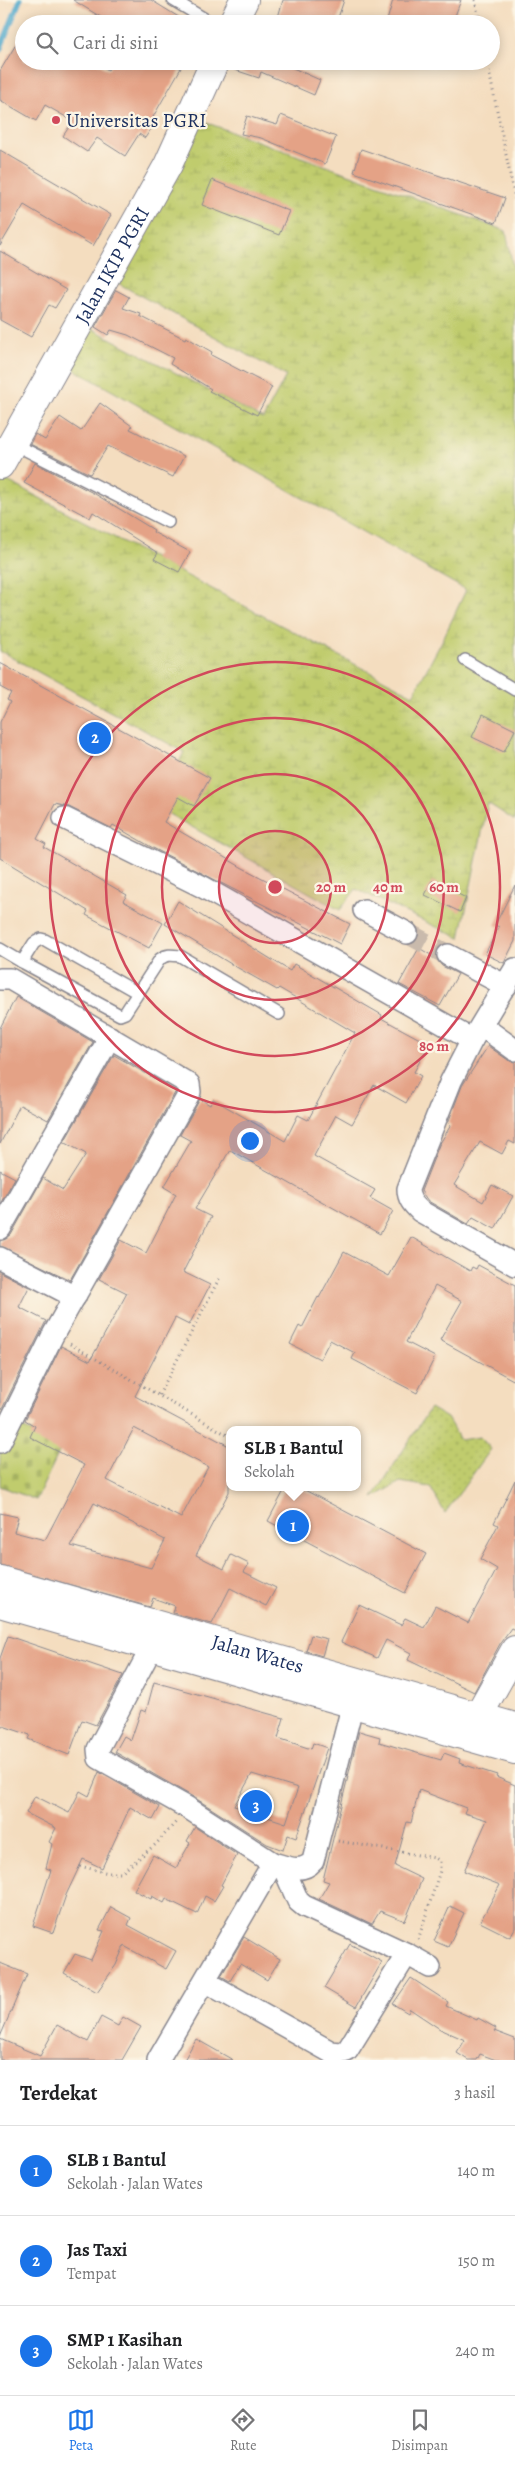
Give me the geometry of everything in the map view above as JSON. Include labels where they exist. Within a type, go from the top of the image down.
[{"type":"main road","points":[[236,15],[244,0]]},
{"type":"main road","name":"Jalan IKIP PGRI","points":[[6,454],[168,165],[211,70]]},
{"type":"main road","name":"Jalan Wates","points":[[0,1580],[515,1727]]},
{"type":"main road","name":"Jalan Wates","points":[[0,1603],[153,1645],[515,1750]]},
{"type":"main road","points":[[478,1716],[515,1650]]},
{"type":"street","points":[[64,818],[203,887],[477,1033],[515,1050]]},
{"type":"street","points":[[364,910],[406,933]]},
{"type":"street","points":[[448,955],[510,978],[451,1081],[408,1189],[410,1201],[420,1211],[515,1265]]},
{"type":"street","points":[[0,979],[10,980],[189,1084],[190,1092],[53,1335],[0,1442]]},
{"type":"street","points":[[0,1229],[110,1038]]},
{"type":"street","points":[[0,1258],[74,1297]]},
{"type":"street","points":[[153,1645],[96,1753],[99,1758],[188,1808],[285,1870],[298,1901],[304,1906],[416,1959],[347,2051],[340,2053],[331,2052],[206,1982]]},
{"type":"street","points":[[273,1863],[298,1869],[308,1867],[313,1861],[353,1703]]},
{"type":"street","points":[[158,2060],[206,1982],[273,1863]]},
{"type":"lane","points":[[173,0],[198,15]]},
{"type":"lane","points":[[6,454],[168,522]]},
{"type":"lane","points":[[466,660],[515,690]]},
{"type":"lane","points":[[22,962],[34,943],[41,939],[45,940],[138,993]]},
{"type":"lane","points":[[0,949],[117,1015],[125,1013],[160,959],[165,955],[180,956],[279,1014]]},
{"type":"path","points":[[475,0],[478,15]]},
{"type":"path","points":[[489,70],[515,199]]},
{"type":"path","points":[[158,1395],[221,1275]]},
{"type":"path","points":[[53,1335],[226,1434]]},
{"type":"path","points":[[80,1866],[108,1873],[122,1873],[156,1844],[188,1808]]},
{"type":"path","points":[[320,1838],[435,1858],[440,1861],[440,1871],[416,1959]]},
{"type":"green space","points":[[199,120],[506,231],[515,278],[515,821],[488,803],[460,938],[356,889],[340,910],[158,808],[184,752],[0,651],[0,477],[413,695],[442,641],[466,590],[61,362],[83,324],[263,419],[286,376],[105,276]]},
{"type":"green space","points":[[430,1408],[447,1418],[460,1440],[480,1437],[491,1449],[445,1513],[430,1487],[400,1482],[373,1498]]},
{"type":"green space","points":[[0,1416],[61,1448],[36,1500],[0,1486]]},
{"type":"building","points":[[73,0],[151,0],[175,15],[97,15]]},
{"type":"building","points":[[283,0],[344,0],[339,15],[279,15]]},
{"type":"building","points":[[393,0],[461,0],[455,15],[389,15]]},
{"type":"building","points":[[15,46],[15,70],[180,70],[153,117],[157,120],[145,138],[139,134],[125,156],[97,138],[87,152],[63,136],[73,121],[45,105],[36,121],[0,100],[0,71]]},
{"type":"building","points":[[235,70],[297,70],[320,80],[314,95],[261,72],[259,78]]},
{"type":"building","points":[[281,115],[336,137],[325,164],[261,138],[241,134],[247,116],[277,125]]},
{"type":"building","points":[[361,149],[505,198],[496,223],[354,172]]},
{"type":"building","points":[[0,150],[111,215],[93,246],[24,205],[0,246]]},
{"type":"building","points":[[212,180],[289,211],[279,235],[202,205]]},
{"type":"building","points":[[0,251],[66,290],[55,308],[49,305],[31,337],[0,320]]},
{"type":"building","points":[[116,290],[129,297],[123,308],[141,314],[140,316],[185,339],[186,337],[212,352],[211,355],[272,387],[257,415],[209,391],[211,389],[170,364],[173,358],[128,335],[111,330],[108,335],[95,327]]},
{"type":"building","points":[[100,403],[132,426],[130,429],[184,456],[173,477],[108,446],[90,474],[30,444],[35,434],[45,440],[60,417],[81,431]]},
{"type":"building","points":[[35,463],[95,494],[154,530],[153,532],[190,552],[179,572],[154,559],[158,553],[93,512],[90,518],[24,483]]},
{"type":"building","points":[[0,663],[210,778],[194,806],[178,797],[164,822],[241,867],[350,924],[340,944],[153,848],[113,825],[111,828],[69,807],[55,804],[37,839],[46,844],[44,847],[127,895],[123,901],[163,923],[149,948],[86,915],[88,911],[0,858],[0,722],[10,702],[7,700],[11,693],[0,687]]},
{"type":"building","points":[[483,714],[515,730],[504,752],[472,737]]},
{"type":"building","points":[[432,881],[466,898],[460,912],[425,895]]},
{"type":"building","points":[[515,885],[515,941],[504,963],[485,954],[499,927],[495,925]]},
{"type":"building","points":[[178,901],[290,971],[294,964],[382,1015],[381,1018],[429,1044],[414,1072],[421,1076],[406,1103],[374,1085],[352,1124],[336,1115],[314,1156],[375,1190],[370,1198],[393,1211],[380,1234],[230,1150],[195,1209],[211,1217],[183,1272],[210,1285],[189,1325],[175,1318],[135,1396],[226,1444],[226,1491],[229,1492],[196,1555],[224,1569],[231,1555],[249,1564],[244,1572],[276,1588],[266,1606],[230,1588],[212,1624],[173,1613],[175,1606],[153,1598],[150,1607],[0,1565],[0,1513],[18,1517],[14,1532],[45,1540],[84,1465],[30,1437],[35,1426],[25,1420],[61,1346],[90,1361],[127,1293],[99,1279],[121,1240],[146,1253],[176,1194],[164,1187],[191,1141],[180,1135],[200,1099],[210,1105],[213,1099],[285,1141],[298,1115],[308,1120],[355,1033],[279,988],[277,990],[165,924]],"holes":[[[134,1428],[208,1467],[181,1518],[107,1480]],[[94,1503],[165,1540],[151,1568],[71,1546]]]},
{"type":"building","points":[[419,948],[436,958],[442,966],[458,974],[440,1006],[399,984]]},
{"type":"building","points":[[16,997],[93,1042],[48,1120],[20,1105],[0,1144],[0,1028]]},
{"type":"building","points":[[488,1046],[508,1060],[515,1062],[515,1144],[509,1141],[502,1154],[480,1142],[454,1185],[483,1202],[492,1185],[513,1196],[495,1229],[473,1217],[468,1224],[428,1201],[421,1191],[439,1145],[451,1125],[448,1123],[462,1086]]},
{"type":"building","points":[[114,1055],[176,1091],[70,1280],[0,1246],[0,1241],[11,1235],[43,1178],[63,1190],[86,1154],[64,1142]]},
{"type":"building","points":[[0,1170],[15,1178],[0,1204]]},
{"type":"building","points":[[411,1237],[470,1271],[472,1267],[476,1269],[478,1265],[515,1285],[515,1381],[440,1340],[462,1301],[435,1286],[406,1342],[435,1357],[417,1393],[352,1359],[355,1353],[330,1340],[320,1359],[290,1344],[299,1326],[302,1328],[344,1252],[389,1276]]},
{"type":"building","points":[[0,1272],[29,1287],[19,1307],[46,1321],[2,1409],[0,1408]]},
{"type":"building","points":[[515,1480],[515,1630],[511,1628],[501,1642],[474,1692],[408,1660],[411,1653],[386,1640],[377,1658],[341,1642],[359,1605],[401,1625],[405,1618],[424,1627],[435,1606],[468,1623],[497,1569],[480,1559],[498,1525],[494,1523]]},
{"type":"building","points":[[284,1491],[307,1491],[426,1554],[405,1593],[268,1521]]},
{"type":"building","points":[[311,1635],[327,1639],[322,1656],[306,1651]]},
{"type":"building","points":[[8,1636],[123,1675],[96,1725],[82,1720],[69,1755],[28,1739],[30,1735],[0,1725],[0,1658]]},
{"type":"building","points":[[154,1682],[284,1718],[278,1738],[311,1749],[313,1743],[327,1748],[296,1838],[288,1835],[283,1850],[267,1844],[195,1798],[115,1752],[124,1736],[131,1740],[141,1710],[146,1712]],"holes":[[[252,1774],[298,1788],[286,1823],[234,1806]]]},
{"type":"building","points":[[359,1731],[380,1737],[379,1742],[441,1760],[444,1753],[460,1759],[459,1763],[497,1775],[496,1777],[515,1785],[515,1928],[510,1937],[480,1922],[500,1885],[464,1871],[487,1820],[464,1813],[466,1808],[419,1790],[411,1823],[407,1822],[395,1866],[422,1879],[405,1921],[380,1911],[372,1924],[319,1899],[329,1882],[323,1880]]},
{"type":"building","points":[[99,1772],[160,1807],[153,1820],[130,1807],[102,1868],[83,1859],[66,1895],[53,1933],[33,1926],[51,1870],[46,1868],[52,1844],[49,1842],[56,1828],[26,1813],[35,1796],[69,1813],[80,1791],[89,1796]]},
{"type":"building","points":[[195,1827],[237,1855],[214,1901],[205,1896],[197,1914],[166,1899],[164,1903],[152,1896],[151,1899],[134,1890],[153,1855],[176,1868],[190,1843],[187,1841]]},
{"type":"building","points":[[450,1906],[464,1913],[448,1947],[434,1941]]},
{"type":"building","points":[[111,1907],[131,1918],[128,1925],[176,1951],[166,1969],[124,1946],[116,1965],[97,1992],[64,1973],[75,1954],[91,1960],[104,1931],[99,1930]]},
{"type":"building","points":[[244,1937],[280,1959],[267,1980],[240,1964],[230,1981],[221,1976]]},
{"type":"building","points":[[350,1944],[382,1962],[356,2007],[324,1988]]},
{"type":"building","points":[[0,1963],[27,1974],[0,2037]]},
{"type":"building","points":[[411,1978],[448,2002],[446,2006],[477,2020],[478,2018],[496,2028],[494,2031],[515,2039],[515,2060],[496,2060],[480,2054],[477,2060],[468,2060],[457,2053],[465,2040],[440,2029],[410,2009],[408,2013],[393,2004]]},
{"type":"building","points":[[101,2017],[118,2026],[123,2017],[141,2027],[122,2060],[0,2060],[0,2039],[40,2056],[57,2025],[88,2042]]},
{"type":"building","points":[[196,2039],[233,2060],[184,2060]]},
{"type":"waterway","points":[[0,50],[20,0]]},
{"type":"tunnel","points":[[407,933],[448,955]]},
{"type":"place","name":"Universitas PGRI","points":[[56,120]]},
{"type":"place","name":"Jas Taxi","points":[[95,738]]},
{"type":"place","name":"SLB 1 Bantul","points":[[293,1526]]},
{"type":"place","name":"SMP 1 Kasihan","points":[[256,1806]]}]
